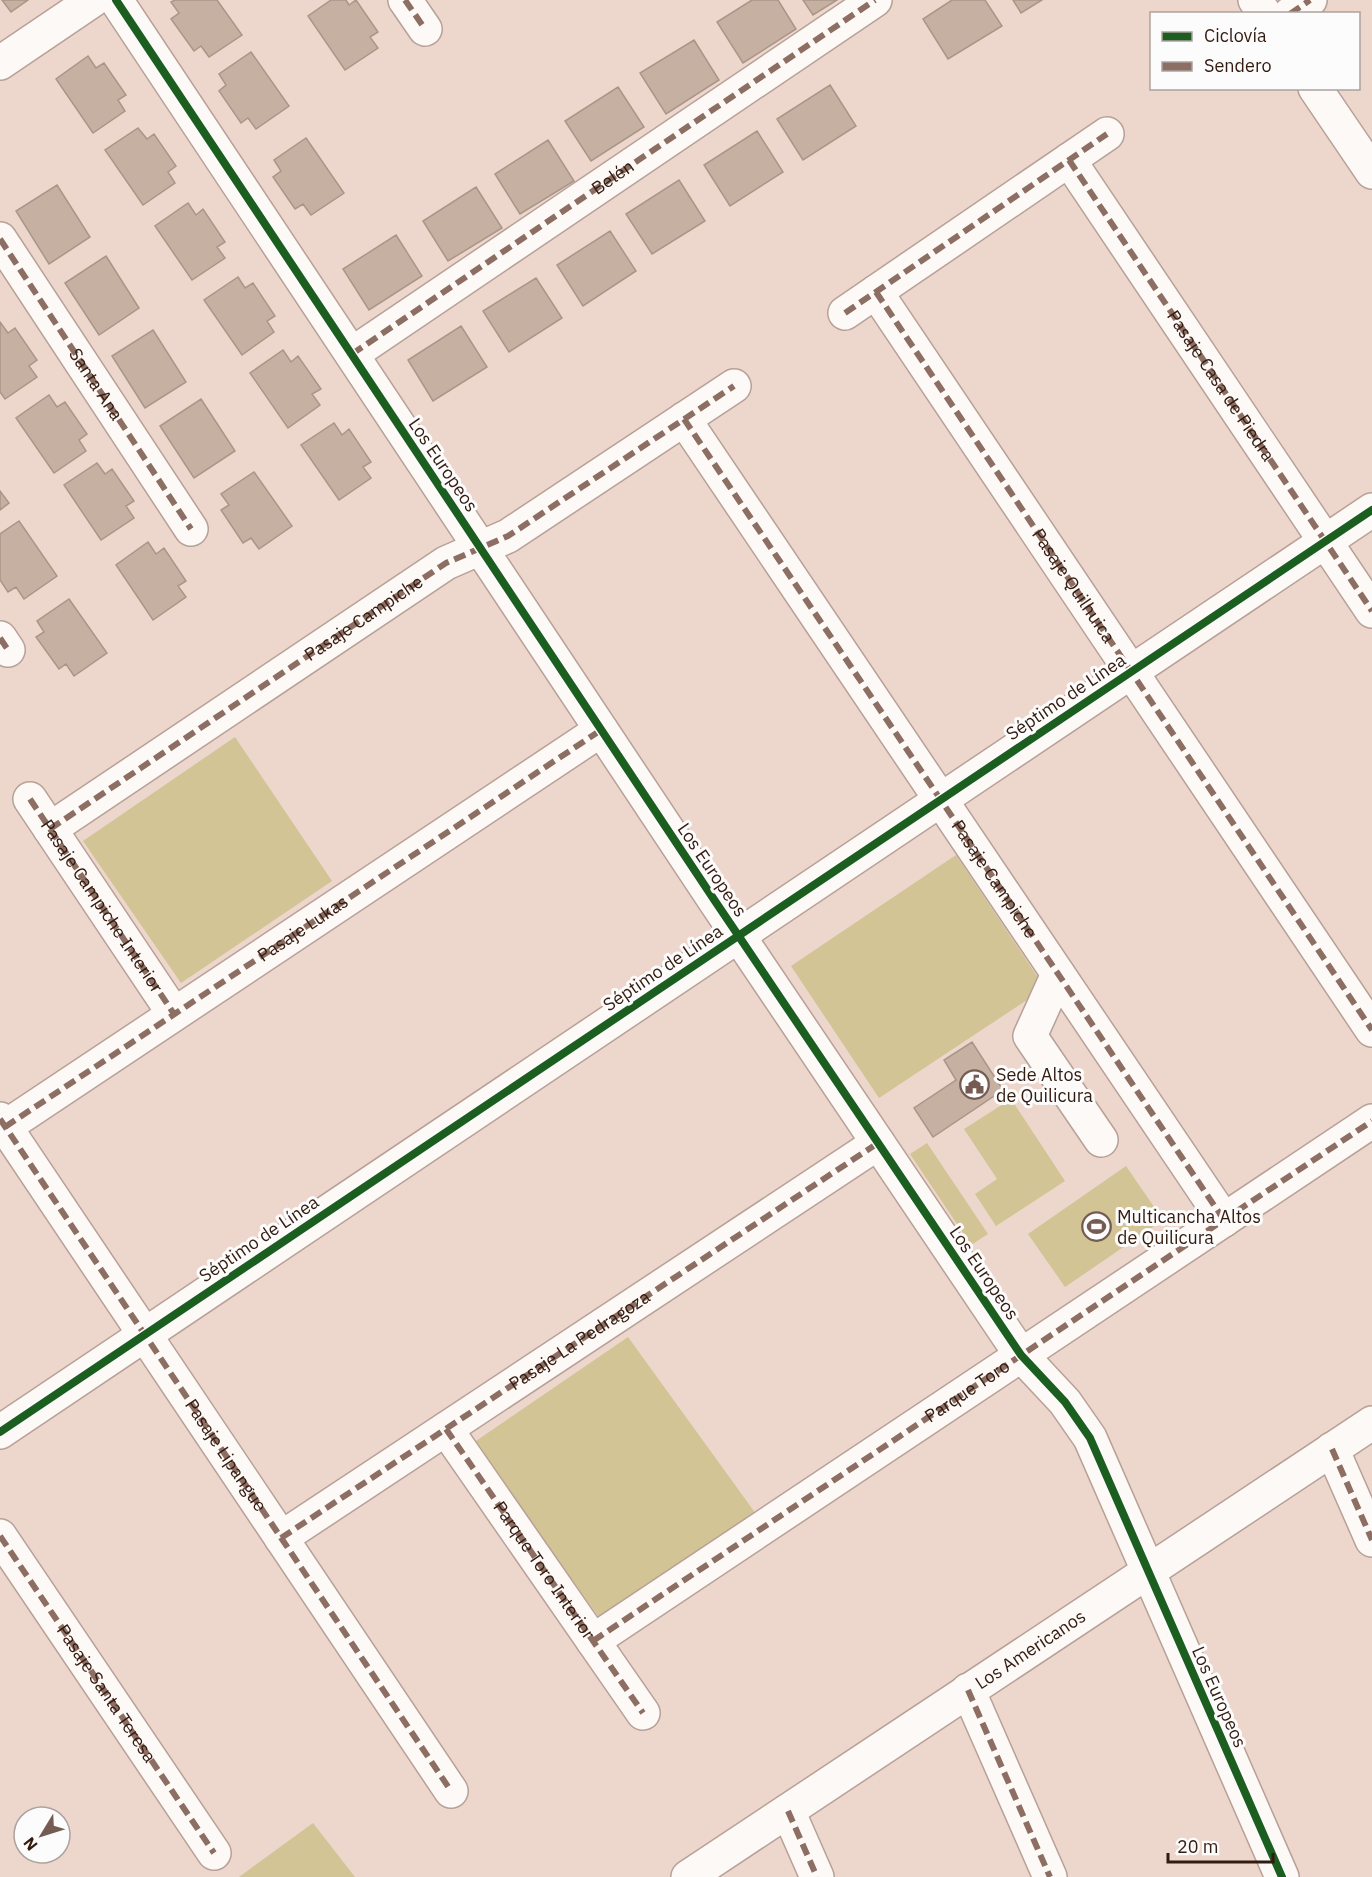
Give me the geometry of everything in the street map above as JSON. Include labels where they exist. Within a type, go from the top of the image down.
[{"type":"street","points":[[0,63],[93,0]]},
{"type":"street","name":"Los Europeos","points":[[116,0],[601,730],[1021,1355],[1065,1402],[1090,1438],[1282,1877]]},
{"type":"street","points":[[405,0],[425,29]]},
{"type":"street","name":"Belén","points":[[352,354],[875,0]]},
{"type":"street","points":[[1293,12],[1310,0]]},
{"type":"street","points":[[1316,90],[1372,172]]},
{"type":"street","points":[[845,313],[1107,134]]},
{"type":"street","name":"Pasaje Casa de Piedra","points":[[1069,160],[1372,611]]},
{"type":"street","name":"Santa Ana","points":[[0,239],[191,529]]},
{"type":"street","name":"Pasaje Quilhuica","points":[[876,292],[1372,1030]]},
{"type":"street","name":"Pasaje Campiche","points":[[50,829],[446,563],[508,536],[734,386]]},
{"type":"street","name":"Pasaje Campiche","points":[[684,419],[1224,1220]]},
{"type":"street","name":"Séptimo de Línea","points":[[0,1431],[1372,510]]},
{"type":"street","name":"Pasaje Lukas","points":[[3,1123],[174,1014],[601,730]]},
{"type":"street","name":"Pasaje Campiche Interior","points":[[30,799],[174,1014]]},
{"type":"street","points":[[1058,974],[1030,1036],[1101,1140]]},
{"type":"street","name":"Parque Toro","points":[[593,1641],[1372,1121]]},
{"type":"street","name":"Pasaje Lipangue","points":[[3,1123],[451,1791]]},
{"type":"street","name":"Pasaje La Pedragoza","points":[[281,1538],[878,1143]]},
{"type":"street","name":"Los Americanos","points":[[688,1877],[1372,1423]]},
{"type":"street","name":"Parque Toro Interior","points":[[446,1429],[643,1713]]},
{"type":"street","points":[[1332,1449],[1372,1540]]},
{"type":"street","name":"Pasaje Santa Teresa","points":[[0,1536],[214,1853]]},
{"type":"street","points":[[968,1690],[1050,1877]]},
{"type":"street","points":[[788,1811],[817,1877]]},
{"type":"shaded area","points":[[235,737],[332,881],[181,983],[83,841]]},
{"type":"shaded area","points":[[956,855],[1045,988],[879,1098],[791,966]]},
{"type":"shaded area","points":[[1011,1099],[1065,1181],[996,1226],[975,1194],[997,1179],[964,1129]]},
{"type":"shaded area","points":[[927,1143],[988,1234],[971,1245],[910,1154]]},
{"type":"shaded area","name":"Multicancha Altos de Quilicura","points":[[1126,1166],[1163,1220],[1065,1287],[1028,1234]]},
{"type":"shaded area","points":[[628,1337],[756,1514],[599,1617],[473,1443]]},
{"type":"shaded area","points":[[313,1823],[355,1877],[239,1877]]},
{"type":"building","points":[[2,0],[28,0],[11,12]]},
{"type":"building","points":[[175,0],[217,0],[242,35],[209,57],[201,46],[194,51],[171,19],[179,13],[171,2]]},
{"type":"building","points":[[331,0],[346,0],[349,5],[356,0],[378,32],[370,37],[378,48],[345,70],[308,16]]},
{"type":"building","points":[[752,0],[778,0],[796,29],[743,63],[717,22]]},
{"type":"building","points":[[803,0],[837,0],[813,15]]},
{"type":"building","points":[[952,0],[985,0],[1002,26],[948,59],[923,19]]},
{"type":"building","points":[[1013,0],[1042,0],[1021,13]]},
{"type":"building","points":[[694,40],[719,80],[666,114],[640,73]]},
{"type":"building","points":[[251,52],[289,106],[256,129],[248,118],[241,123],[219,91],[226,85],[219,74]]},
{"type":"building","points":[[88,56],[96,68],[104,63],[126,95],[118,100],[125,111],[93,133],[56,79]]},
{"type":"building","points":[[830,85],[856,126],[803,160],[777,119]]},
{"type":"building","points":[[618,87],[644,127],[591,161],[565,121]]},
{"type":"building","points":[[138,128],[147,139],[154,134],[176,166],[168,172],[175,183],[143,205],[105,150]]},
{"type":"building","points":[[757,131],[783,172],[730,206],[704,165]]},
{"type":"building","points":[[306,138],[344,193],[311,215],[303,204],[295,209],[273,177],[281,171],[274,160]]},
{"type":"building","points":[[548,140],[574,181],[520,214],[495,174]]},
{"type":"building","points":[[679,180],[705,221],[652,254],[626,214]]},
{"type":"building","points":[[57,185],[90,237],[49,264],[16,211]]},
{"type":"building","points":[[476,187],[502,228],[448,261],[423,221]]},
{"type":"building","points":[[188,203],[196,215],[203,209],[225,242],[217,247],[225,258],[192,280],[155,226]]},
{"type":"building","points":[[610,231],[636,271],[583,306],[557,265]]},
{"type":"building","points":[[396,235],[422,276],[369,310],[343,269]]},
{"type":"building","points":[[106,256],[139,308],[99,335],[65,283]]},
{"type":"building","points":[[238,277],[245,288],[253,283],[275,316],[267,321],[274,332],[242,355],[204,300]]},
{"type":"building","points":[[536,278],[562,318],[509,352],[483,311]]},
{"type":"building","points":[[0,322],[8,333],[15,328],[37,360],[29,366],[37,377],[5,399],[0,392]]},
{"type":"building","points":[[461,326],[487,367],[433,401],[408,360]]},
{"type":"building","points":[[153,330],[186,382],[145,408],[112,356]]},
{"type":"building","points":[[283,350],[291,362],[298,356],[321,389],[312,394],[320,405],[288,428],[250,373]]},
{"type":"building","points":[[49,395],[57,407],[65,402],[87,434],[79,440],[86,451],[54,473],[16,418]]},
{"type":"building","points":[[201,399],[235,451],[194,478],[160,426]]},
{"type":"building","points":[[334,423],[342,435],[349,429],[371,462],[363,467],[371,478],[339,500],[301,445]]},
{"type":"building","points":[[97,463],[105,474],[112,469],[134,501],[126,506],[134,518],[101,540],[64,485]]},
{"type":"building","points":[[254,472],[292,526],[259,549],[251,538],[243,543],[221,510],[229,505],[221,494]]},
{"type":"building","points":[[0,491],[9,503],[0,510]]},
{"type":"building","points":[[19,521],[57,576],[24,599],[16,587],[8,592],[0,580],[0,534]]},
{"type":"building","points":[[148,542],[156,554],[164,548],[186,581],[178,586],[186,597],[153,620],[116,565]]},
{"type":"building","points":[[69,599],[107,653],[74,676],[66,664],[59,669],[36,637],[44,632],[37,621]]},
{"type":"building","name":"Sede Altos de Quilicura","points":[[972,1042],[1003,1090],[933,1137],[914,1108],[956,1080],[944,1060]]},
{"type":"marked path","points":[[405,0],[425,29]]},
{"type":"marked path","points":[[352,354],[875,0]]},
{"type":"marked path","points":[[1293,12],[1310,0]]},
{"type":"marked path","points":[[845,313],[1107,134]]},
{"type":"marked path","points":[[1069,160],[1372,611]]},
{"type":"marked path","points":[[0,239],[191,529]]},
{"type":"marked path","points":[[876,292],[1372,1030]]},
{"type":"marked path","points":[[50,829],[446,563],[508,536],[734,386]]},
{"type":"marked path","points":[[684,419],[1224,1220]]},
{"type":"marked path","points":[[0,638],[8,650]]},
{"type":"marked path","points":[[5,1127],[601,730]]},
{"type":"marked path","points":[[30,799],[174,1014]]},
{"type":"marked path","points":[[0,1119],[451,1791]]},
{"type":"marked path","points":[[593,1641],[1372,1121]]},
{"type":"marked path","points":[[281,1538],[878,1143]]},
{"type":"marked path","points":[[446,1429],[643,1713]]},
{"type":"marked path","points":[[1332,1449],[1372,1540]]},
{"type":"marked path","points":[[0,1536],[214,1853]]},
{"type":"marked path","points":[[968,1690],[1050,1877]]},
{"type":"marked path","points":[[788,1811],[817,1877]]},
{"type":"cycle path","points":[[116,0],[715,901],[1021,1355],[1065,1402],[1090,1438],[1282,1877]]},
{"type":"cycle path","points":[[0,1432],[1372,510]]},
{"type":"place","name":"Sede Altos de Quilicura","points":[[975,1085]]},
{"type":"place","name":"Multicancha Altos de Quilicura","points":[[1096,1227]]}]
